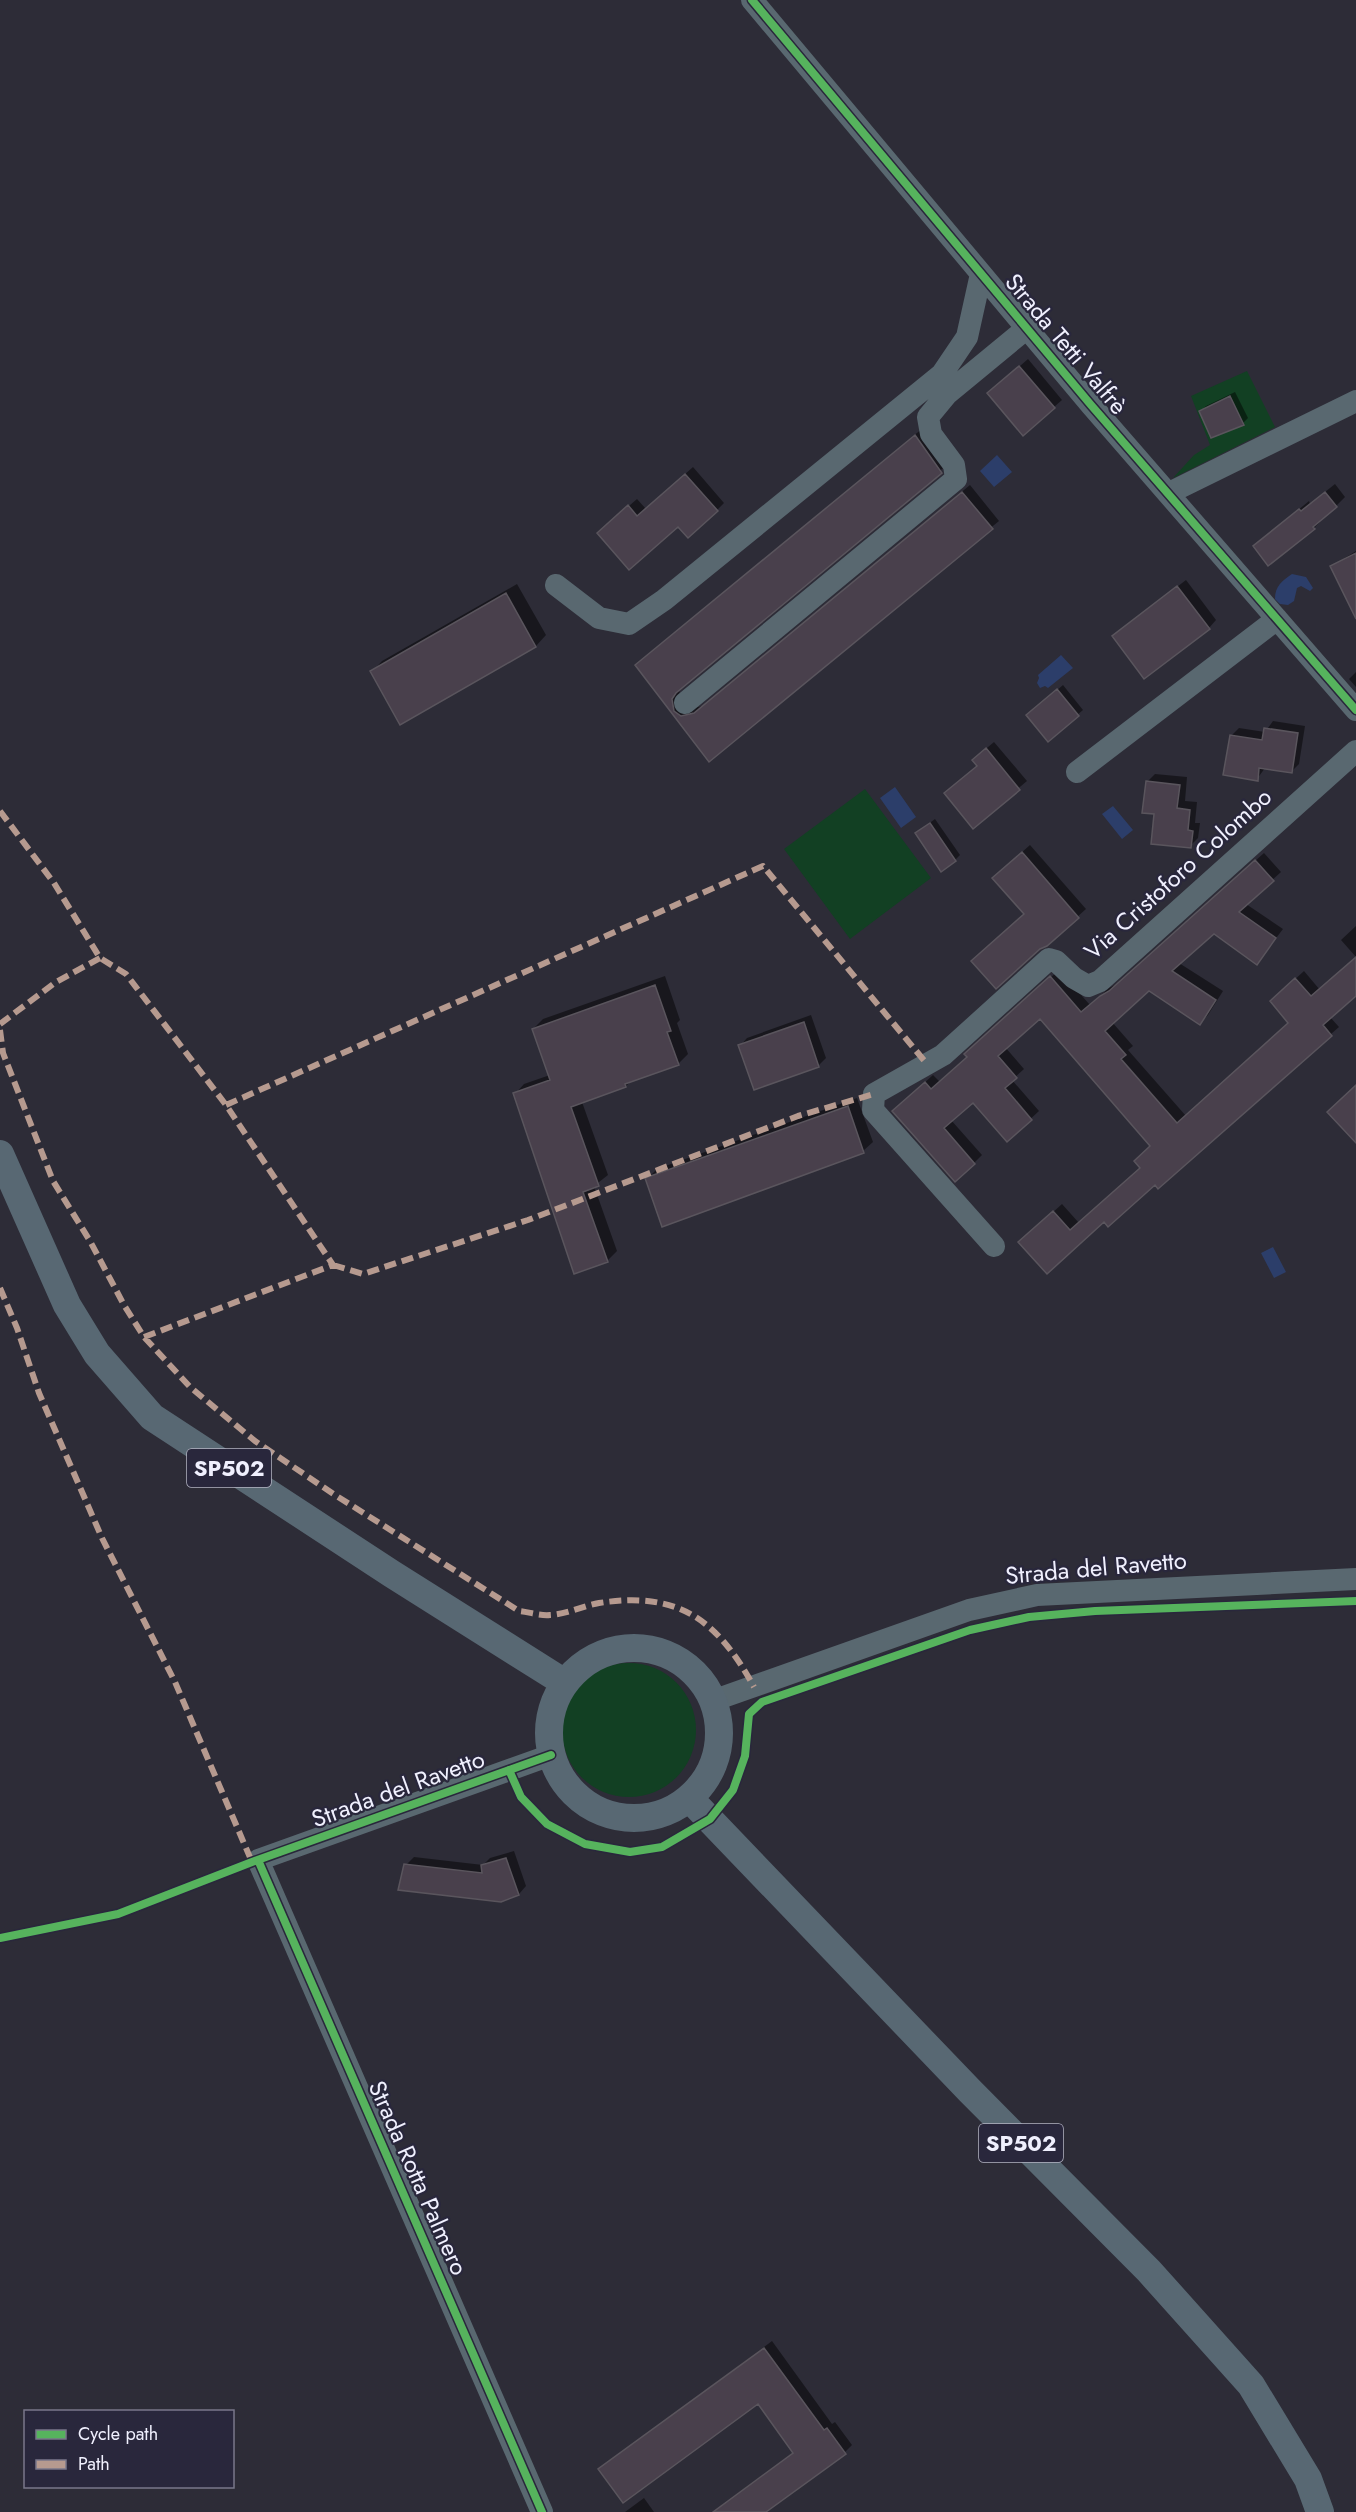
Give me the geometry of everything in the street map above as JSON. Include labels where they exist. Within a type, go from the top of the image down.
[{"type":"main road","name":"SP502","points":[[0,1154],[67,1305],[97,1354],[152,1417],[392,1574],[565,1683]]},
{"type":"main road","points":[[621,1650],[650,1650],[668,1655],[698,1678],[712,1701],[719,1730],[712,1767],[702,1784],[689,1798],[673,1809],[637,1818],[609,1814],[583,1802],[569,1789],[558,1773],[549,1737],[550,1718],[556,1699],[565,1683],[578,1669],[594,1658],[621,1650]]},
{"type":"main road","name":"SP502","points":[[689,1798],[970,2091],[1149,2271],[1251,2385],[1308,2479],[1320,2512]]},
{"type":"street","name":"Strada Tetti Valfrè","points":[[752,0],[981,274],[1356,710]]},
{"type":"street","name":"Strada Tetti Valfrè","points":[[556,585],[599,618],[629,624],[663,600],[942,374],[967,337],[981,274]]},
{"type":"street","name":"Strada Tetti Valfrè","points":[[685,703],[956,479],[954,465],[931,434],[928,417],[947,394],[1027,328]]},
{"type":"street","points":[[1169,493],[1356,401]]},
{"type":"street","points":[[1077,772],[1277,619]]},
{"type":"street","name":"Via Cristoforo Colombo","points":[[994,1246],[873,1110],[874,1094],[943,1055],[1049,959],[1056,961],[1074,978],[1088,986],[1100,981],[1356,752]]},
{"type":"street","name":"Strada del Ravetto","points":[[712,1701],[969,1610],[1007,1600],[1036,1596],[1356,1579]]},
{"type":"street","name":"Strada del Ravetto","points":[[258,1860],[552,1755]]},
{"type":"street","name":"Strada Rotta Palmero","points":[[258,1860],[542,2512]]},
{"type":"green space","points":[[1247,371],[1275,427],[1173,478],[1194,455],[1210,445],[1191,396]]},
{"type":"green space","points":[[865,789],[931,878],[850,939],[784,849]]},
{"type":"green space","points":[[629,1663],[655,1668],[676,1683],[691,1704],[696,1730],[691,1756],[676,1777],[655,1792],[629,1797],[603,1792],[582,1777],[567,1756],[562,1730],[567,1704],[582,1683],[603,1668]]},
{"type":"water","points":[[997,455],[1012,472],[994,487],[980,471]]},
{"type":"water","points":[[1292,574],[1306,577],[1313,588],[1310,591],[1301,586],[1297,588],[1294,601],[1288,605],[1280,604],[1275,599],[1276,591]]},
{"type":"water","points":[[1061,655],[1073,668],[1048,688],[1045,686],[1040,688],[1037,683],[1038,675]]},
{"type":"water","points":[[895,787],[916,817],[901,828],[880,798]]},
{"type":"water","points":[[1113,806],[1133,830],[1122,839],[1102,814]]},
{"type":"water","points":[[1273,1247],[1286,1272],[1274,1278],[1261,1253]]},
{"type":"building","points":[[1019,366],[1055,408],[1023,436],[987,393]]},
{"type":"building","points":[[1230,396],[1244,425],[1211,438],[1199,411]]},
{"type":"building","points":[[915,435],[942,473],[676,693],[672,699],[674,711],[681,716],[694,713],[962,492],[993,529],[709,762],[635,665]]},
{"type":"building","points":[[685,474],[718,511],[688,538],[678,527],[629,570],[597,533],[628,505],[637,516]]},
{"type":"building","points":[[1325,492],[1337,507],[1313,527],[1315,529],[1268,566],[1253,546],[1299,509],[1301,511]]},
{"type":"building","points":[[1356,553],[1356,619],[1330,566]]},
{"type":"building","points":[[1177,586],[1210,629],[1144,679],[1112,636]]},
{"type":"building","points":[[506,593],[536,647],[400,725],[370,671]]},
{"type":"building","points":[[1057,689],[1079,716],[1048,742],[1026,715]]},
{"type":"building","points":[[1264,728],[1298,733],[1292,773],[1259,768],[1258,781],[1223,775],[1230,735],[1262,740]]},
{"type":"building","points":[[986,748],[1020,790],[973,829],[944,793],[977,766],[972,760]]},
{"type":"building","points":[[1146,781],[1180,785],[1177,808],[1190,810],[1188,830],[1193,831],[1191,848],[1151,844],[1154,814],[1142,813]]},
{"type":"building","points":[[930,823],[956,861],[941,872],[915,833]]},
{"type":"building","points":[[1022,852],[1079,918],[996,989],[971,961],[1024,914],[992,878]]},
{"type":"building","points":[[1255,860],[1274,881],[1239,912],[1276,938],[1257,965],[1214,934],[1172,971],[1216,1000],[1200,1025],[1149,991],[1105,1031],[1126,1055],[1121,1059],[1177,1123],[1288,1023],[1270,1001],[1295,978],[1311,996],[1356,957],[1356,996],[1323,1025],[1332,1036],[1158,1189],[1155,1185],[1108,1227],[1104,1222],[1047,1274],[1018,1242],[1053,1211],[1070,1230],[1140,1168],[1134,1161],[1150,1146],[1040,1019],[998,1056],[1017,1078],[1005,1088],[1032,1120],[1007,1142],[973,1103],[944,1128],[975,1164],[955,1182],[892,1111],[925,1082],[931,1089],[967,1057],[964,1054],[1050,976],[1081,1012],[1109,991]]},
{"type":"building","points":[[655,985],[671,1031],[667,1032],[679,1065],[625,1084],[626,1087],[571,1107],[599,1186],[583,1192],[608,1262],[574,1274],[513,1093],[550,1080],[532,1029]]},
{"type":"building","points":[[804,1022],[819,1067],[754,1090],[738,1045]]},
{"type":"building","points":[[1356,1085],[1356,1143],[1327,1112]]},
{"type":"building","points":[[848,1106],[864,1153],[662,1227],[645,1178]]},
{"type":"building","points":[[506,1858],[519,1895],[501,1902],[398,1890],[404,1864],[482,1873],[481,1865]]},
{"type":"building","points":[[764,2348],[824,2430],[827,2428],[846,2454],[766,2512],[713,2512],[793,2453],[758,2404],[623,2503],[598,2469]]},
{"type":"marked path","points":[[0,811],[54,883],[100,958],[126,974],[226,1105],[333,1265],[144,1337]]},
{"type":"marked path","points":[[226,1105],[763,866],[927,1064]]},
{"type":"marked path","points":[[0,1024],[56,982],[100,958]]},
{"type":"marked path","points":[[0,1030],[3,1053],[53,1181],[144,1337],[190,1387],[255,1441],[335,1495],[519,1611],[550,1615],[599,1603],[627,1600],[673,1606],[710,1627],[740,1663],[754,1687]]},
{"type":"marked path","points":[[333,1265],[363,1274],[528,1220],[798,1116],[874,1094]]},
{"type":"marked path","points":[[0,1288],[17,1328],[39,1393],[102,1538],[175,1682],[252,1862]]},
{"type":"cycle path","points":[[752,0],[1091,405],[1356,710]]},
{"type":"cycle path","points":[[509,1770],[521,1797],[547,1824],[585,1844],[630,1852],[662,1847],[710,1819],[733,1790],[745,1756],[749,1714],[762,1702],[970,1630],[1029,1617],[1095,1611],[1356,1601]]},
{"type":"cycle path","points":[[0,1938],[118,1914],[252,1862],[551,1755]]},
{"type":"cycle path","points":[[258,1860],[542,2512]]}]
